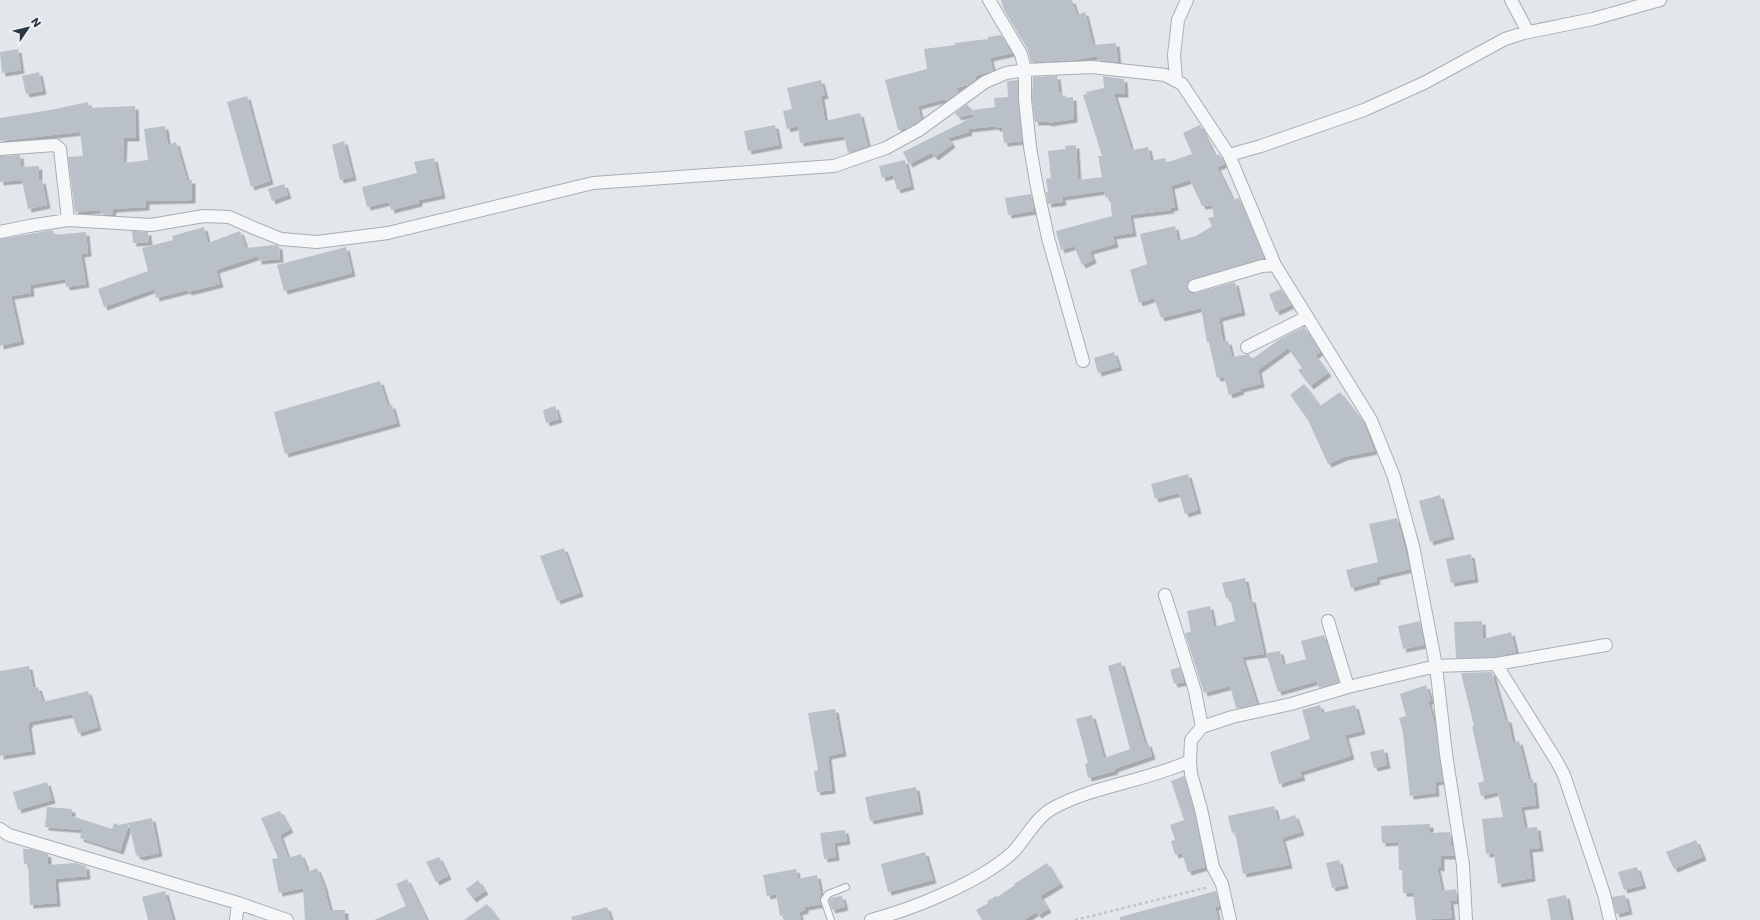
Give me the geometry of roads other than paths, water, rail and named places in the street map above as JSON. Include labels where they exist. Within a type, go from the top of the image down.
[{"type":"street","points":[[988,0],[1017,44],[1021,54],[1024,70],[1027,115],[1037,187],[1048,238],[1083,360]]},
{"type":"street","points":[[1176,80],[1174,55],[1178,20],[1187,0]]},
{"type":"street","points":[[1511,0],[1528,32]]},
{"type":"street","points":[[1229,155],[1261,146],[1364,110],[1424,83],[1505,39],[1528,32],[1593,19],[1660,0]]},
{"type":"street","points":[[0,232],[68,220],[152,225],[204,216],[230,217],[281,239],[317,242],[388,233],[593,183],[834,166],[886,148],[919,130],[985,82],[1006,73],[1024,70],[1092,67],[1165,75],[1176,80],[1182,84],[1189,93],[1229,155],[1275,265],[1371,420],[1394,477],[1413,546],[1436,666],[1446,754],[1463,865],[1466,920]]},
{"type":"street","points":[[0,149],[55,146],[60,149],[68,220]]},
{"type":"street","points":[[1194,286],[1262,266],[1275,265]]},
{"type":"street","points":[[1247,347],[1307,317]]},
{"type":"street","points":[[1165,595],[1195,691],[1202,727]]},
{"type":"street","points":[[1328,621],[1348,687]]},
{"type":"street","points":[[1230,920],[1222,884],[1213,867],[1201,809],[1191,774],[1191,740],[1202,727],[1232,717],[1291,704],[1348,687],[1436,666],[1496,664],[1606,645]]},
{"type":"street","points":[[1496,664],[1564,775],[1604,894],[1610,920]]},
{"type":"street","points":[[871,920],[884,917],[942,894],[983,874],[1012,852],[1032,826],[1053,807],[1079,796],[1155,774],[1190,761]]},
{"type":"street","points":[[0,829],[9,835],[238,902],[287,920]]},
{"type":"street","points":[[236,920],[238,902]]},
{"type":"lane","points":[[832,920],[824,900],[828,894],[846,887]]}]
